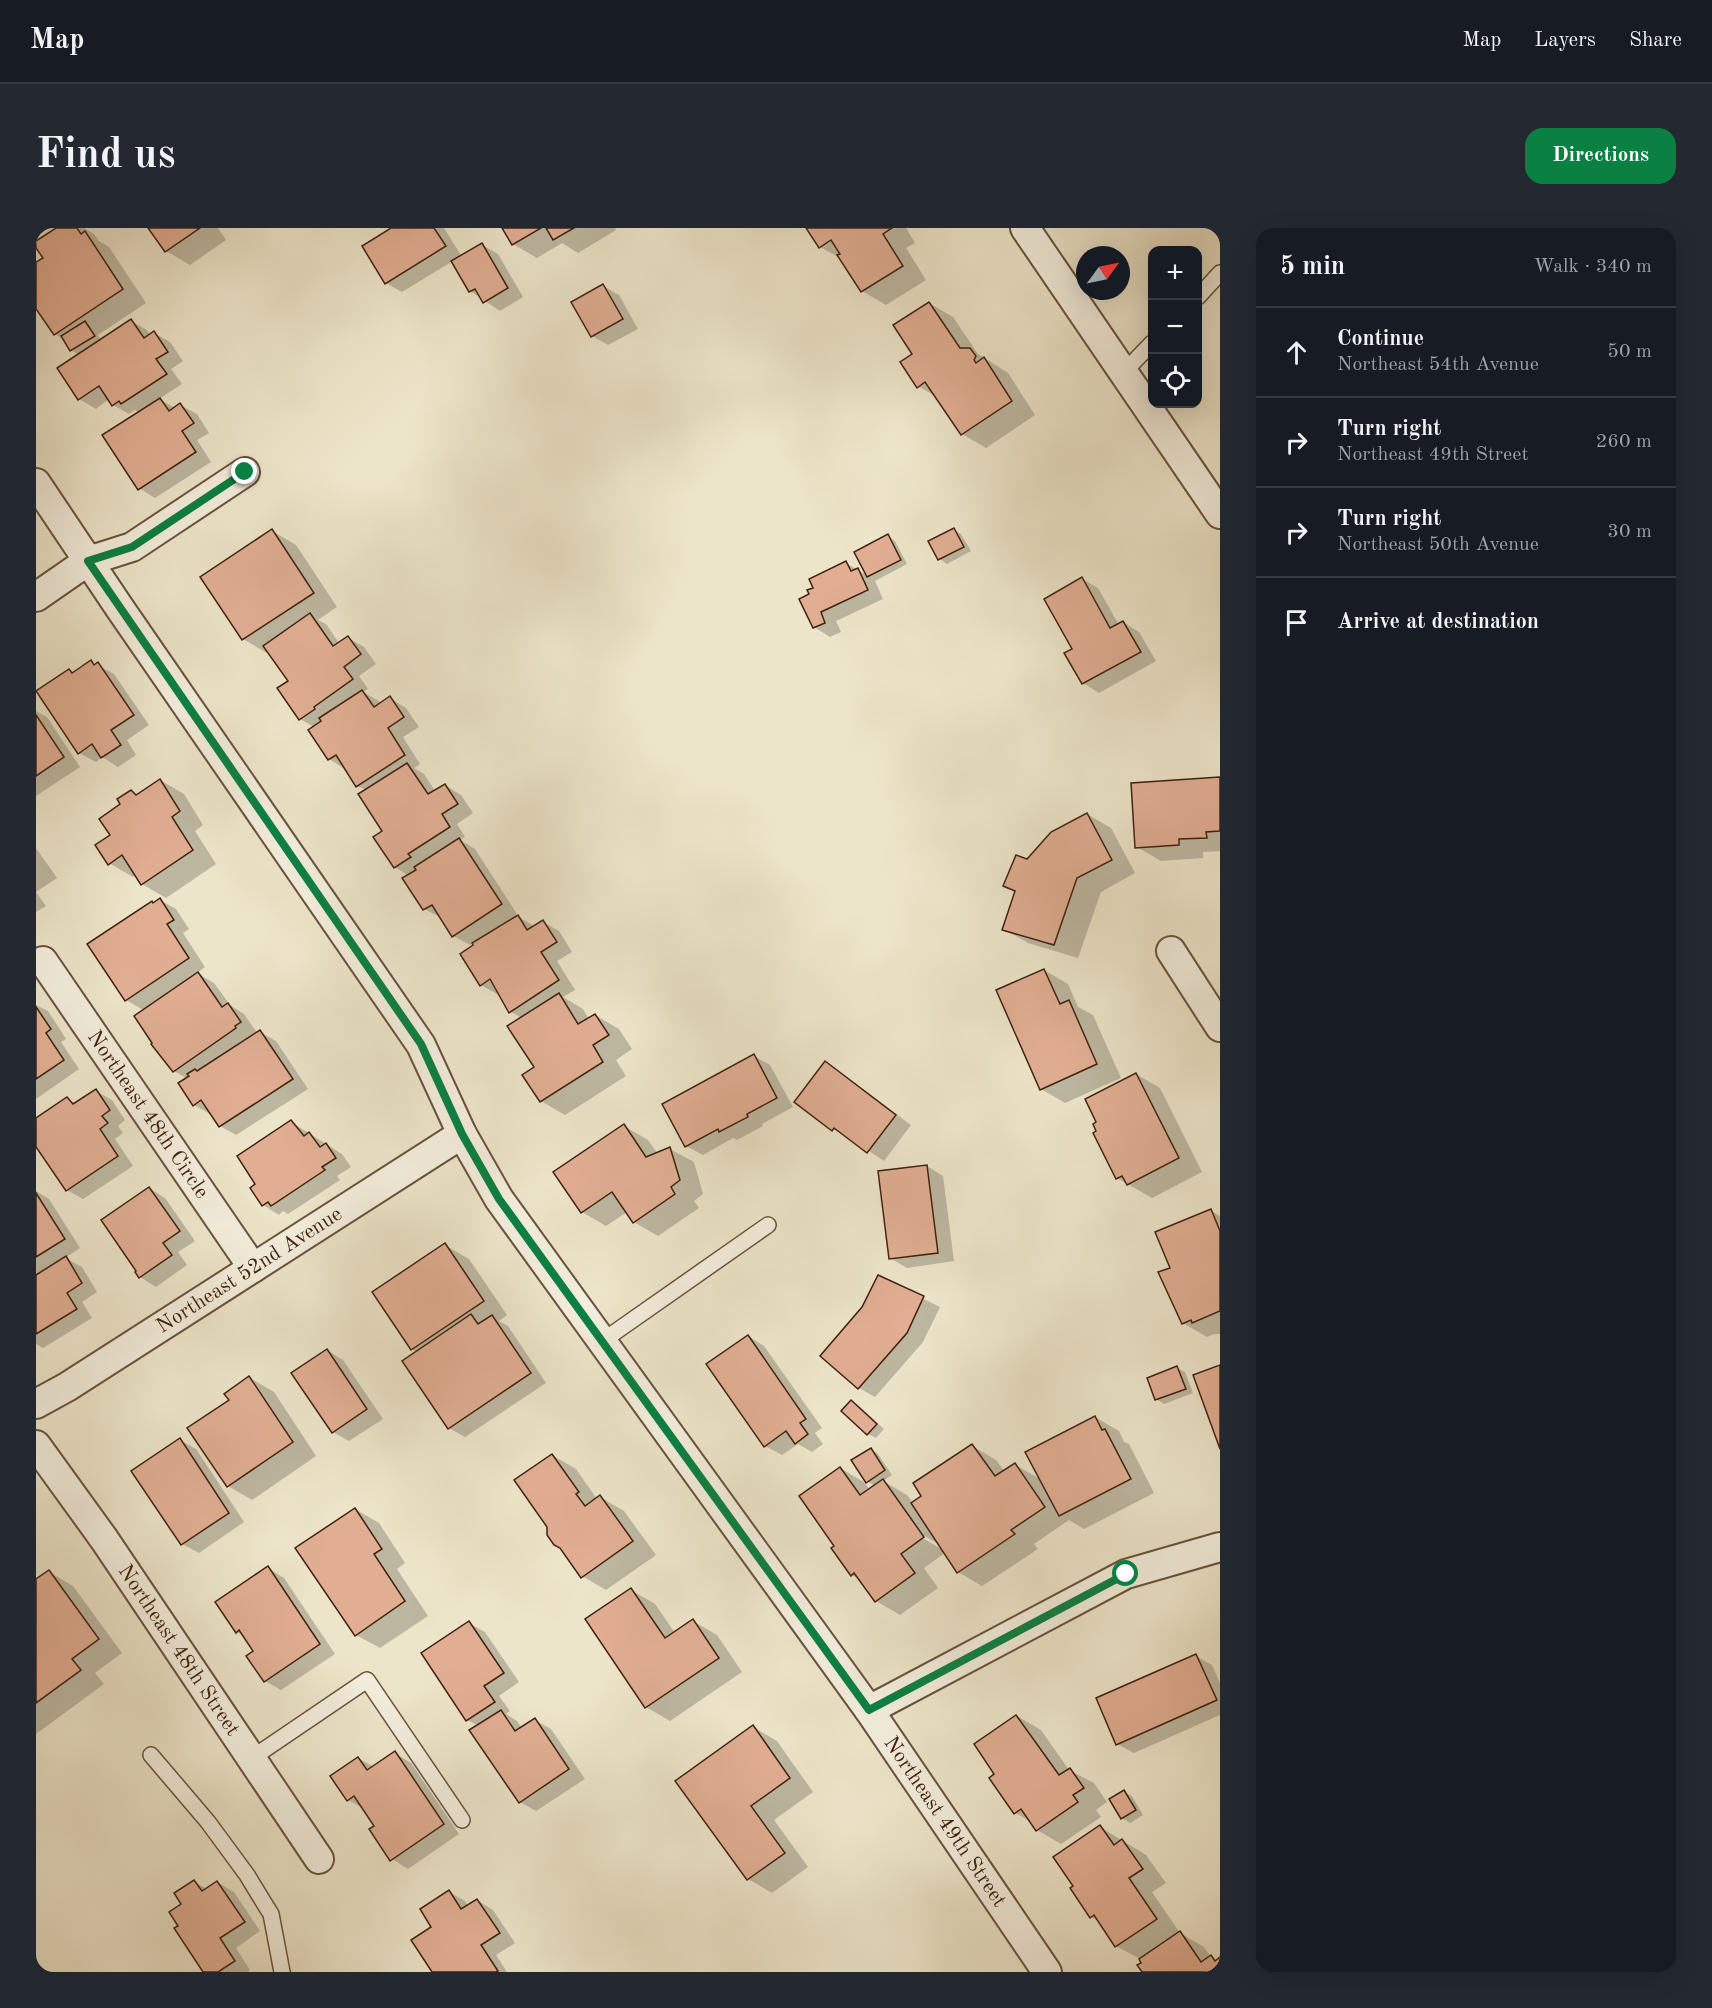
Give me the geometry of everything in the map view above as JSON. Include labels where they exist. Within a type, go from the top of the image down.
[{"type":"street","points":[[1024,228],[1220,514]]},
{"type":"street","points":[[36,597],[88,561],[132,547],[245,472]]},
{"type":"street","name":"Northeast 49th Street","points":[[36,483],[421,1044],[462,1134],[499,1199],[869,1710],[1047,1972]]},
{"type":"street","points":[[1171,951],[1220,1027]]},
{"type":"street","name":"Northeast 48th Circle","points":[[43,961],[253,1268]]},
{"type":"street","name":"Northeast 52nd Avenue","points":[[36,1404],[67,1387],[462,1134]]},
{"type":"street","name":"Northeast 48th Street","points":[[36,1445],[104,1539],[319,1859]]},
{"type":"street","points":[[869,1710],[1126,1574],[1220,1547]]},
{"type":"lane","points":[[1202,292],[1220,273]]},
{"type":"lane","points":[[1124,372],[1148,347]]},
{"type":"lane","points":[[601,1342],[768,1225]]},
{"type":"lane","points":[[252,1758],[367,1680],[462,1820]]},
{"type":"lane","points":[[151,1755],[208,1822],[247,1875],[271,1914],[282,1972]]},
{"type":"building","points":[[56,228],[77,228],[81,234],[85,231],[123,289],[54,335],[36,309],[36,262],[43,258],[36,248],[36,241]]},
{"type":"building","points":[[148,228],[200,228],[165,252]]},
{"type":"building","points":[[391,228],[434,228],[446,246],[385,284],[362,246]]},
{"type":"building","points":[[502,228],[541,228],[512,245]]},
{"type":"building","points":[[546,228],[574,228],[553,240]]},
{"type":"building","points":[[806,228],[892,228],[883,234],[903,266],[861,292],[837,255],[840,254],[831,240],[819,248]]},
{"type":"building","points":[[482,243],[508,288],[483,303],[475,289],[469,292],[451,261]]},
{"type":"building","points":[[603,284],[623,319],[591,337],[571,302]]},
{"type":"building","points":[[929,302],[960,348],[970,348],[976,356],[974,360],[976,363],[984,357],[1012,401],[961,435],[925,382],[917,388],[900,362],[912,354],[893,325]]},
{"type":"building","points":[[131,319],[144,338],[154,331],[168,352],[156,359],[167,374],[121,404],[119,401],[112,406],[99,386],[78,400],[57,368]]},
{"type":"building","points":[[85,321],[95,336],[70,351],[61,336]]},
{"type":"building","points":[[160,398],[169,411],[180,403],[194,423],[182,431],[196,452],[138,490],[102,435]]},
{"type":"building","points":[[954,528],[964,547],[938,560],[928,541]]},
{"type":"building","points":[[272,529],[314,593],[242,640],[200,577]]},
{"type":"building","points":[[888,534],[901,560],[867,577],[854,552]]},
{"type":"building","points":[[846,561],[851,571],[858,568],[868,590],[821,612],[825,623],[813,628],[799,599],[809,594],[807,590],[813,588],[809,579]]},
{"type":"building","points":[[1082,577],[1110,628],[1123,621],[1141,652],[1082,684],[1064,653],[1072,649],[1044,599]]},
{"type":"building","points":[[310,613],[333,646],[348,636],[361,654],[344,667],[353,679],[299,720],[277,688],[288,681],[263,646]]},
{"type":"building","points":[[91,660],[94,665],[98,662],[134,715],[111,730],[121,745],[101,758],[92,744],[78,754],[36,691],[69,669],[72,673]]},
{"type":"building","points":[[362,690],[374,707],[390,696],[404,717],[388,728],[405,755],[356,787],[336,755],[328,760],[308,730],[321,721],[319,718]]},
{"type":"building","points":[[36,715],[64,757],[36,776]]},
{"type":"building","points":[[407,763],[428,794],[445,784],[458,804],[442,814],[450,827],[408,854],[411,857],[394,868],[373,837],[382,831],[358,794]]},
{"type":"building","points":[[1220,777],[1220,831],[1206,832],[1207,838],[1179,839],[1179,845],[1135,848],[1131,783]]},
{"type":"building","points":[[160,779],[180,811],[172,817],[193,850],[141,885],[122,855],[108,865],[95,845],[110,835],[99,819],[120,804],[117,799],[131,790],[136,795]]},
{"type":"building","points":[[1087,813],[1112,860],[1077,878],[1054,945],[1002,930],[1015,891],[1003,886],[1016,855],[1027,859],[1051,832]]},
{"type":"building","points":[[459,838],[502,904],[452,937],[432,905],[423,910],[402,878],[416,870],[414,867]]},
{"type":"building","points":[[160,898],[174,920],[167,924],[189,958],[125,1001],[87,944]]},
{"type":"building","points":[[518,915],[527,930],[543,920],[557,942],[541,952],[559,980],[509,1013],[490,979],[480,986],[460,954],[473,945],[472,943]]},
{"type":"building","points":[[1044,969],[1060,1004],[1069,1000],[1097,1064],[1040,1090],[996,990]]},
{"type":"building","points":[[198,972],[222,1007],[228,1003],[241,1022],[235,1026],[236,1028],[173,1072],[151,1044],[134,1016]]},
{"type":"building","points":[[559,993],[578,1024],[595,1014],[609,1035],[593,1045],[603,1062],[540,1102],[522,1075],[534,1067],[507,1026]]},
{"type":"building","points":[[36,1007],[51,1029],[46,1033],[64,1060],[36,1079]]},
{"type":"building","points":[[260,1030],[293,1079],[219,1127],[201,1100],[193,1106],[178,1083],[189,1076],[187,1074],[195,1069],[197,1071]]},
{"type":"building","points":[[754,1054],[777,1098],[747,1114],[748,1117],[719,1132],[718,1129],[685,1147],[662,1104]]},
{"type":"building","points":[[825,1061],[896,1115],[867,1153],[834,1128],[832,1131],[794,1102]]},
{"type":"building","points":[[1136,1073],[1179,1158],[1127,1185],[1122,1176],[1116,1179],[1093,1133],[1096,1131],[1093,1124],[1096,1122],[1085,1099]]},
{"type":"building","points":[[96,1089],[110,1110],[102,1116],[108,1123],[100,1129],[118,1156],[66,1191],[36,1147],[36,1118],[67,1097],[73,1104]]},
{"type":"building","points":[[291,1120],[304,1136],[309,1132],[320,1147],[326,1143],[336,1158],[322,1167],[325,1170],[271,1206],[268,1202],[262,1206],[250,1188],[255,1184],[237,1156]]},
{"type":"building","points":[[624,1124],[646,1157],[670,1147],[680,1180],[671,1187],[675,1194],[633,1223],[612,1192],[581,1213],[553,1172]]},
{"type":"building","points":[[927,1165],[938,1253],[889,1259],[878,1171]]},
{"type":"building","points":[[149,1187],[180,1231],[163,1243],[172,1255],[139,1278],[101,1220]]},
{"type":"building","points":[[36,1193],[65,1239],[36,1257]]},
{"type":"building","points":[[1211,1209],[1220,1231],[1220,1311],[1192,1323],[1191,1320],[1182,1324],[1158,1272],[1170,1268],[1155,1232]]},
{"type":"building","points":[[445,1243],[484,1301],[411,1350],[372,1292]]},
{"type":"building","points":[[66,1256],[82,1283],[67,1293],[77,1309],[36,1334],[36,1275]]},
{"type":"building","points":[[878,1275],[924,1296],[907,1333],[858,1389],[820,1356],[862,1307]]},
{"type":"building","points":[[471,1314],[478,1324],[492,1315],[531,1373],[448,1429],[402,1361]]},
{"type":"building","points":[[748,1335],[806,1419],[800,1423],[808,1434],[795,1444],[786,1431],[764,1447],[706,1364]]},
{"type":"building","points":[[327,1349],[367,1409],[332,1433],[291,1373]]},
{"type":"building","points":[[1220,1365],[1220,1449],[1193,1375]]},
{"type":"building","points":[[1177,1366],[1186,1389],[1155,1400],[1147,1378]]},
{"type":"building","points":[[249,1376],[293,1442],[227,1487],[187,1428],[229,1400],[224,1394]]},
{"type":"building","points":[[851,1400],[877,1424],[867,1435],[841,1411]]},
{"type":"building","points":[[1095,1416],[1102,1430],[1105,1429],[1131,1479],[1059,1516],[1025,1452]]},
{"type":"building","points":[[180,1438],[229,1513],[181,1545],[131,1471]]},
{"type":"building","points":[[972,1444],[995,1476],[1015,1463],[1045,1507],[1011,1530],[1015,1534],[957,1573],[911,1503],[921,1496],[913,1483]]},
{"type":"building","points":[[871,1448],[885,1470],[866,1483],[851,1460]]},
{"type":"building","points":[[552,1454],[579,1492],[576,1494],[585,1506],[600,1495],[633,1541],[581,1578],[560,1548],[554,1545],[547,1535],[547,1527],[514,1480]]},
{"type":"building","points":[[840,1467],[860,1495],[883,1479],[924,1537],[901,1554],[915,1573],[875,1602],[854,1573],[851,1576],[831,1548],[834,1546],[799,1496]]},
{"type":"building","points":[[355,1508],[382,1549],[374,1554],[405,1601],[355,1636],[295,1548]]},
{"type":"building","points":[[268,1566],[320,1644],[264,1682],[246,1656],[253,1651],[239,1630],[236,1633],[215,1602]]},
{"type":"building","points":[[49,1570],[99,1639],[72,1659],[81,1670],[36,1703],[36,1579]]},
{"type":"building","points":[[631,1588],[665,1638],[693,1619],[719,1658],[645,1708],[585,1619]]},
{"type":"building","points":[[469,1621],[504,1673],[484,1686],[495,1702],[466,1721],[421,1653]]},
{"type":"building","points":[[1196,1654],[1217,1700],[1116,1745],[1096,1698]]},
{"type":"building","points":[[501,1710],[515,1731],[535,1718],[569,1769],[519,1803],[469,1730]]},
{"type":"building","points":[[1016,1715],[1059,1775],[1070,1768],[1084,1788],[1073,1795],[1078,1802],[1036,1831],[1021,1809],[1014,1814],[989,1778],[994,1774],[974,1744]]},
{"type":"building","points":[[753,1725],[790,1778],[751,1806],[785,1853],[747,1880],[675,1781]]},
{"type":"building","points":[[395,1751],[444,1824],[390,1861],[369,1829],[374,1826],[354,1796],[347,1801],[330,1776],[358,1757],[367,1770]]},
{"type":"building","points":[[1124,1790],[1136,1810],[1121,1819],[1109,1799]]},
{"type":"building","points":[[1100,1825],[1114,1845],[1122,1839],[1143,1869],[1129,1878],[1157,1919],[1115,1947],[1094,1915],[1090,1918],[1070,1888],[1073,1886],[1053,1857]]},
{"type":"building","points":[[194,1880],[202,1891],[217,1881],[245,1922],[220,1938],[235,1961],[218,1972],[203,1972],[174,1928],[178,1926],[169,1912],[181,1904],[174,1893]]},
{"type":"building","points":[[449,1890],[461,1909],[477,1899],[500,1933],[481,1945],[498,1971],[432,1972],[411,1940],[431,1927],[420,1909]]},
{"type":"building","points":[[1180,1931],[1201,1962],[1211,1955],[1215,1961],[1220,1957],[1220,1972],[1142,1972],[1137,1965],[1141,1963],[1139,1959]]},
{"type":"route","points":[[245,472],[132,547],[88,561],[421,1044],[462,1134],[499,1199],[869,1710],[1126,1574]]}]
